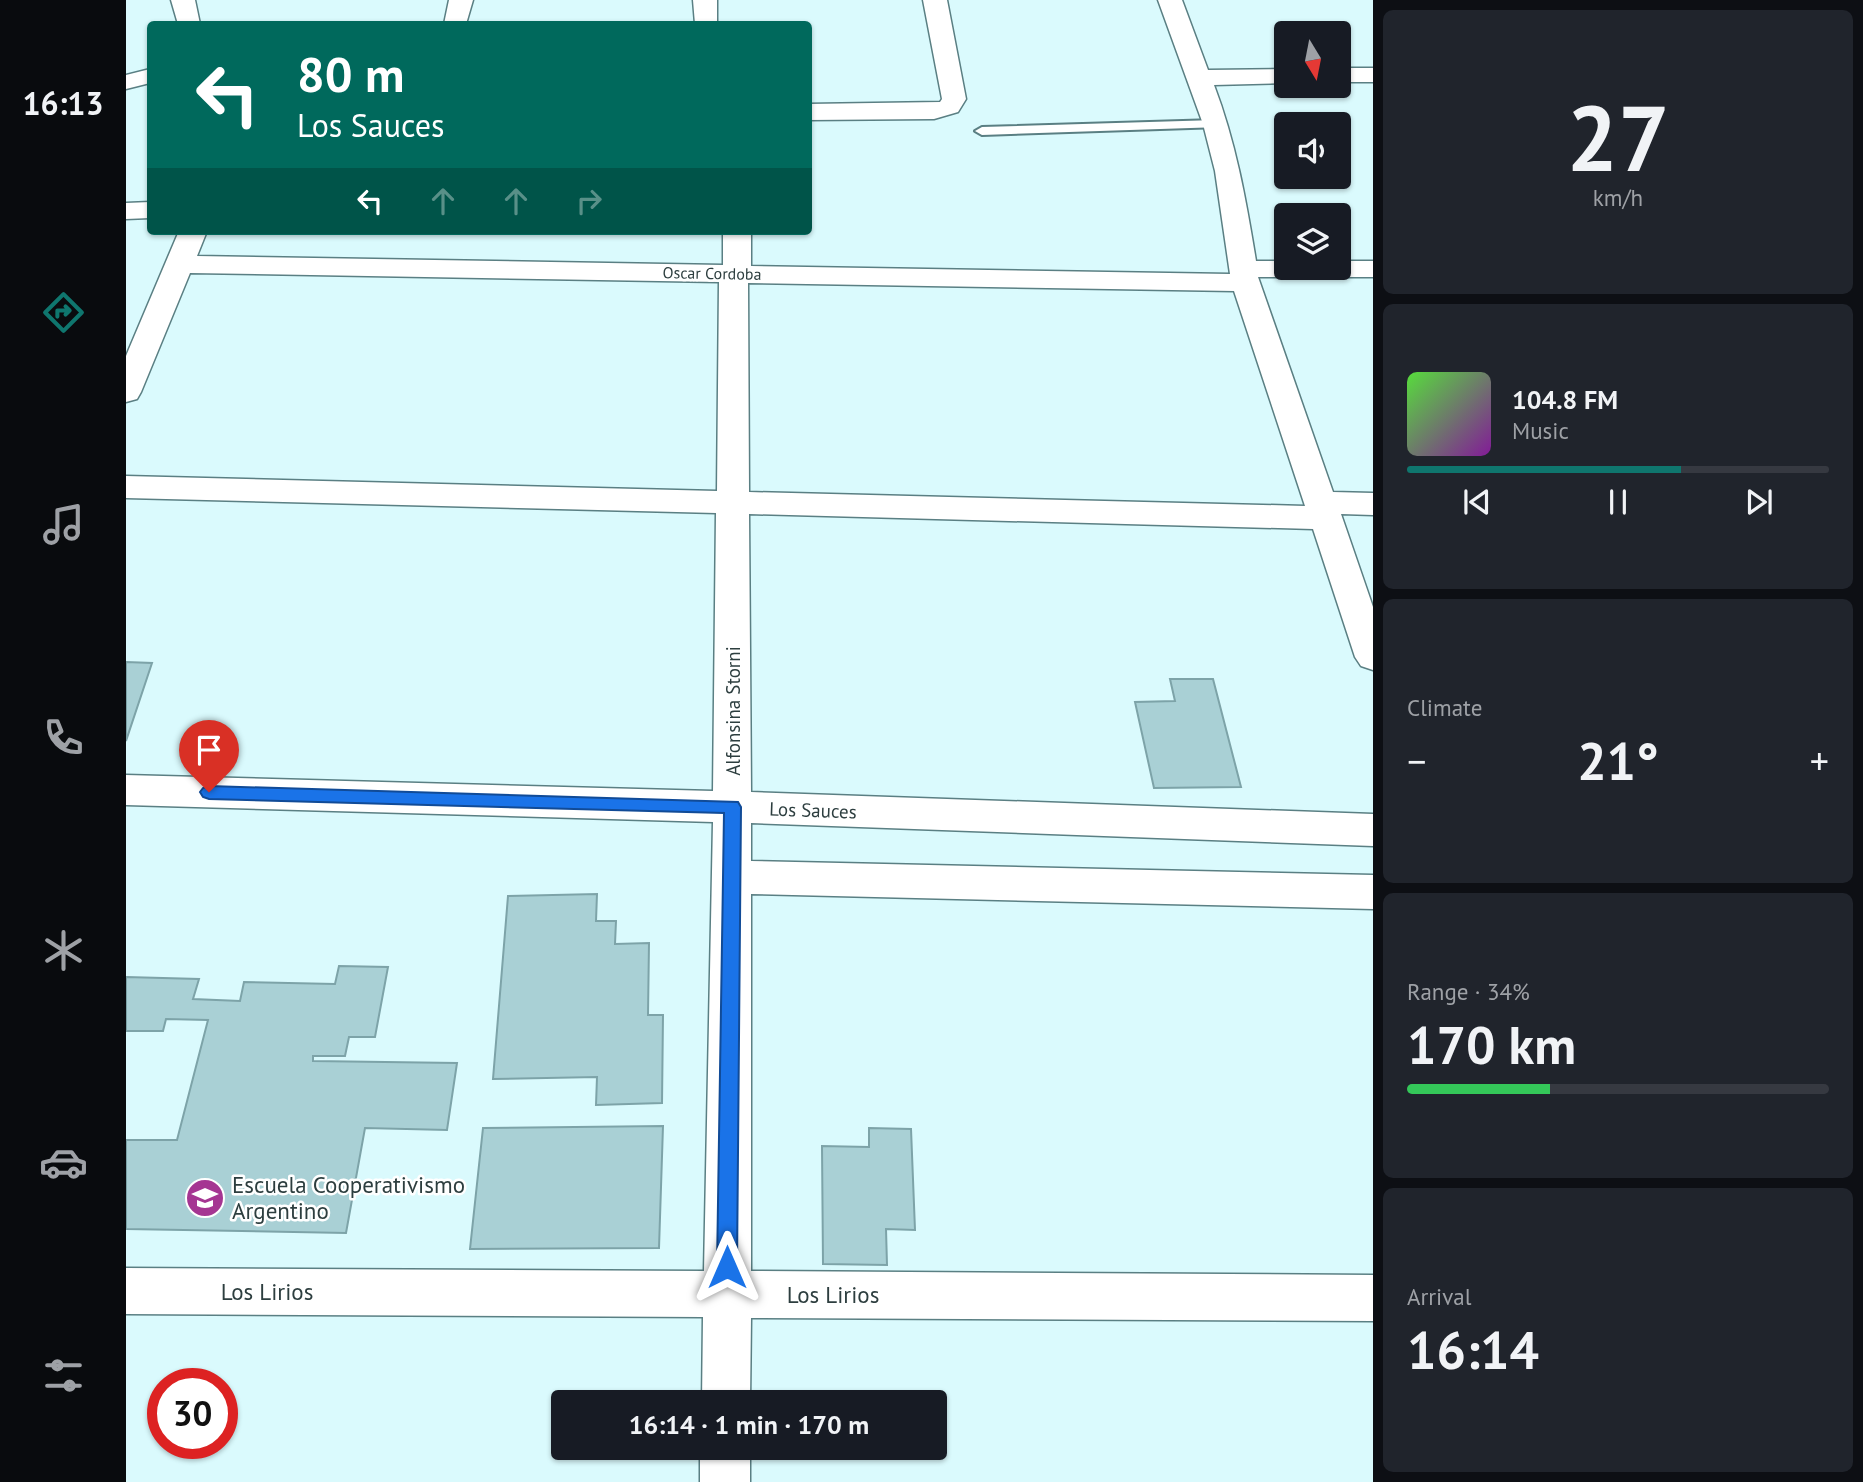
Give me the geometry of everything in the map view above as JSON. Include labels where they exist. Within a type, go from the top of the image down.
[{"type":"street","points":[[183,0],[188,21]]},
{"type":"street","points":[[456,21],[461,0]]},
{"type":"street","points":[[705,0],[706,21]]},
{"type":"street","points":[[812,112],[934,111],[949,107],[954,99],[935,0]]},
{"type":"street","points":[[1170,0],[1216,124],[1234,197],[1244,276],[1373,657]]},
{"type":"street","points":[[1351,75],[1373,75]]},
{"type":"street","points":[[1200,78],[1274,76]]},
{"type":"street","points":[[126,82],[147,77]]},
{"type":"street","points":[[126,211],[147,210]]},
{"type":"street","points":[[126,392],[138,334],[179,264],[191,235]]},
{"type":"street","name":"Alfonsina Storni","points":[[726,1390],[737,235]]},
{"type":"street","name":"Oscar Cordoba","points":[[179,264],[735,273],[1244,276],[1373,269]]},
{"type":"street","points":[[126,487],[733,503],[1322,510],[1373,504]]},
{"type":"street","name":"Los Sauces","points":[[126,790],[732,807],[1373,830]]},
{"type":"street","points":[[731,877],[1373,892]]},
{"type":"street","name":"Los Lirios","points":[[126,1291],[1373,1298]]},
{"type":"street","points":[[725,1460],[725,1482]]},
{"type":"lane","points":[[982,131],[1216,124]]},
{"type":"building","points":[[126,662],[152,663],[126,741]]},
{"type":"building","points":[[1170,679],[1213,679],[1241,787],[1154,788],[1135,702],[1175,701]]},
{"type":"building","points":[[597,894],[596,921],[616,921],[615,944],[649,943],[648,1015],[663,1015],[662,1103],[596,1105],[597,1077],[493,1079],[508,896]]},
{"type":"building","points":[[339,966],[388,967],[375,1037],[349,1037],[345,1056],[313,1056],[313,1061],[457,1063],[447,1130],[365,1128],[346,1233],[126,1229],[126,1140],[177,1140],[208,1020],[166,1019],[163,1031],[126,1031],[126,977],[199,979],[193,999],[240,1001],[244,982],[335,984]]},
{"type":"building","points":[[663,1126],[659,1248],[470,1249],[483,1128]]},
{"type":"building","points":[[869,1128],[911,1129],[915,1230],[886,1229],[887,1265],[823,1264],[822,1146],[869,1147]]},
{"type":"place","name":"Escuela Cooperativismo Argentino","points":[[205,1198]]},
{"type":"route","points":[[209,792],[732,807],[727,1267]]}]
